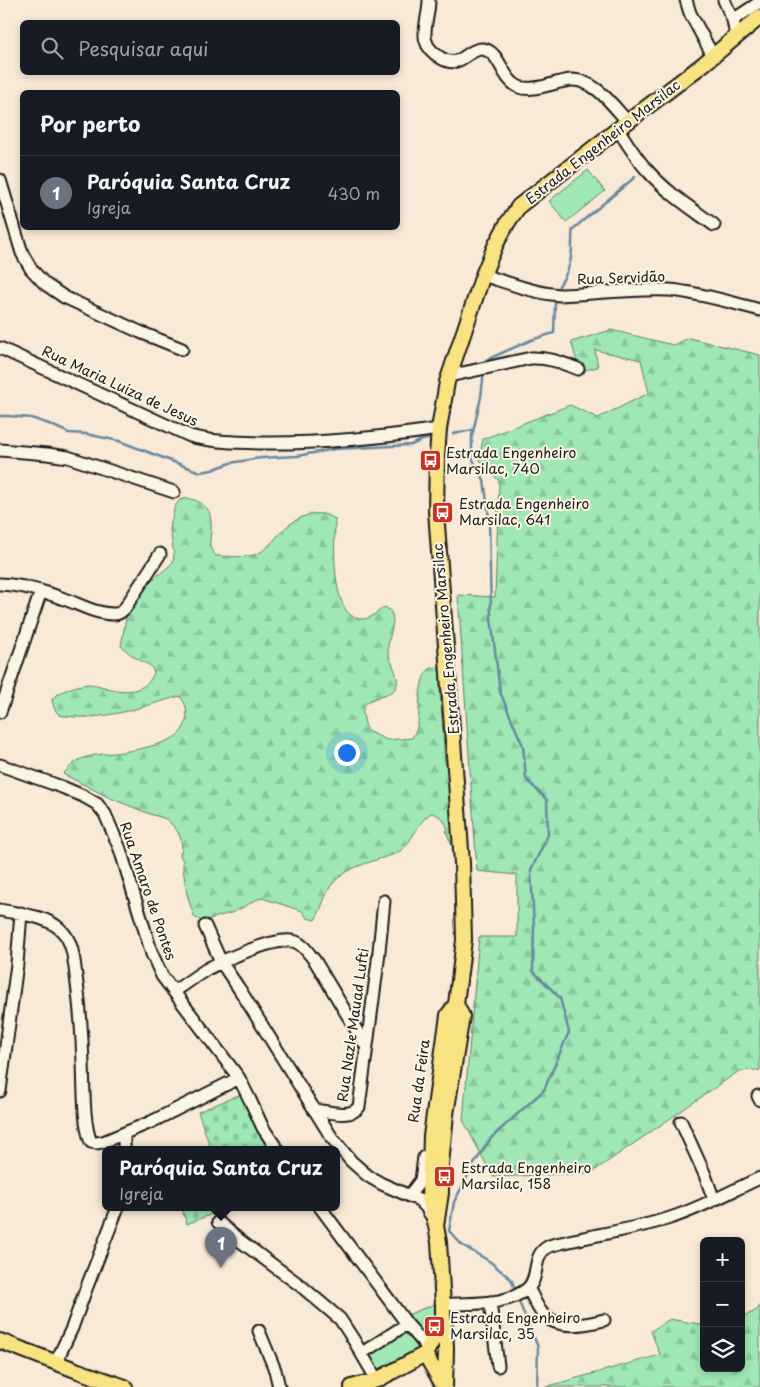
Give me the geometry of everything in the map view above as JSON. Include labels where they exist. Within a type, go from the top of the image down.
[{"type":"main road","name":"Estrada Engenheiro Marsilac","points":[[444,1384],[445,1329],[439,1242],[427,1189],[431,1136],[448,1015],[457,999],[464,940],[464,901],[453,729],[437,528],[439,429],[449,376],[483,275],[496,244],[519,206],[713,56],[760,17]]},
{"type":"main road","name":"Estrada Engenheiro Marsilac","points":[[426,1351],[434,1338],[443,1311]]},
{"type":"main road","points":[[0,1341],[125,1387]]},
{"type":"main road","points":[[352,1387],[374,1383],[426,1351],[444,1384]]},
{"type":"street","points":[[429,0],[424,26],[425,41],[431,50],[444,60],[456,61],[482,49],[495,57],[513,84],[522,88],[533,89],[569,80],[584,82],[602,94],[623,125],[640,161],[658,181],[714,225]]},
{"type":"street","points":[[686,0],[690,13],[713,56]]},
{"type":"street","points":[[724,0],[733,20],[736,36]]},
{"type":"street","points":[[733,20],[760,2]]},
{"type":"street","points":[[0,180],[22,253],[31,269],[45,284],[73,301],[182,349]]},
{"type":"street","name":"Rua Servidão","points":[[483,275],[547,294],[670,290],[760,310]]},
{"type":"street","name":"Rua Maria Luiza de Jesus","points":[[0,348],[199,439],[226,442],[282,443],[377,438],[439,429]]},
{"type":"street","points":[[0,360],[14,353]]},
{"type":"street","points":[[449,376],[531,358],[548,358],[578,369]]},
{"type":"street","points":[[0,450],[47,454],[68,458],[174,492]]},
{"type":"street","points":[[0,584],[13,584],[41,591],[96,610],[117,614],[125,608],[160,554]]},
{"type":"street","points":[[0,712],[41,591]]},
{"type":"street","name":"Rua Amaro de Pontes","points":[[0,765],[83,796],[98,804],[106,814],[120,849],[152,954],[162,976],[239,1078],[263,1128],[275,1146]]},
{"type":"street","name":"Rua Nazle Mauad Lufti","points":[[314,1110],[343,1114],[356,1111],[359,1107],[384,901]]},
{"type":"street","points":[[0,910],[41,919],[60,929],[72,951],[80,1002],[87,1123],[91,1142],[103,1142],[124,1134],[239,1078]]},
{"type":"street","points":[[0,1091],[22,914]]},
{"type":"street","points":[[205,926],[221,962],[339,1146]]},
{"type":"street","points":[[175,991],[221,962],[273,942],[294,941],[305,948],[315,961],[366,1046]]},
{"type":"street","points":[[0,997],[12,999]]},
{"type":"street","points":[[681,1122],[714,1200]]},
{"type":"street","points":[[124,1134],[124,1146]]},
{"type":"street","points":[[340,1148],[351,1161],[368,1176],[382,1184],[427,1189]]},
{"type":"street","points":[[443,1311],[516,1295],[528,1288],[534,1280],[539,1256],[550,1246],[673,1217],[760,1178]]},
{"type":"street","points":[[56,1362],[72,1328],[116,1211]]},
{"type":"street","points":[[323,1211],[408,1324],[426,1351]]},
{"type":"street","points":[[218,1222],[301,1286],[340,1319],[362,1353],[374,1383]]},
{"type":"street","points":[[528,1288],[543,1313],[555,1322],[572,1325],[604,1320]]},
{"type":"street","points":[[490,1302],[498,1366]]},
{"type":"street","points":[[362,1353],[408,1324]]},
{"type":"street","points":[[259,1332],[280,1387]]},
{"type":"green space","points":[[588,170],[605,191],[566,222],[549,201]]},
{"type":"green space","points":[[611,330],[673,345],[689,338],[760,355],[760,1070],[739,1071],[591,1173],[493,1177],[463,1120],[479,937],[517,937],[517,875],[477,871],[458,595],[495,597],[499,481],[479,459],[483,439],[570,405],[598,418],[649,393],[641,360],[595,350],[598,367],[580,371],[571,342]]},
{"type":"green space","points":[[187,498],[205,506],[210,514],[210,545],[216,556],[245,556],[259,553],[267,548],[294,521],[308,515],[328,515],[335,519],[336,577],[344,606],[351,616],[362,619],[371,617],[385,607],[393,616],[388,650],[396,675],[397,686],[392,692],[370,701],[364,707],[363,717],[367,731],[387,740],[412,738],[418,723],[423,679],[430,669],[438,667],[445,763],[450,769],[457,839],[452,846],[445,823],[439,816],[431,813],[422,821],[408,843],[400,851],[358,866],[339,877],[328,891],[315,920],[307,918],[302,911],[262,898],[234,912],[210,919],[202,921],[194,917],[187,894],[183,861],[180,855],[182,849],[181,840],[173,826],[166,819],[110,798],[63,774],[84,758],[130,751],[166,741],[179,734],[186,723],[187,711],[180,696],[120,713],[90,717],[59,715],[54,708],[52,699],[73,687],[91,684],[124,691],[142,687],[151,679],[154,673],[151,666],[134,657],[121,646],[128,607],[148,583],[173,562],[171,522],[175,506],[180,500]]},
{"type":"green space","points":[[241,1094],[254,1123],[270,1146],[210,1146],[198,1112]]},
{"type":"green space","points":[[182,1211],[220,1211],[187,1224]]},
{"type":"green space","points":[[440,1302],[437,1321],[424,1342],[407,1315]]},
{"type":"green space","points":[[760,1305],[760,1387],[545,1387],[660,1355],[651,1331],[670,1319],[700,1324],[700,1372],[745,1372],[745,1316],[757,1310]]},
{"type":"green space","points":[[406,1331],[417,1347],[416,1349],[382,1368],[376,1369],[369,1354]]},
{"type":"waterway","points":[[559,286],[570,265],[573,229],[635,177]]},
{"type":"waterway","points":[[485,364],[486,360],[531,340],[554,333],[555,302]]},
{"type":"waterway","points":[[484,371],[481,397],[472,436],[472,458],[484,480],[489,517],[491,617],[500,692],[523,746],[526,779],[547,800],[548,835],[531,870],[534,927],[533,971],[560,998],[569,1032],[544,1090],[491,1138],[474,1164],[454,1202],[449,1231],[462,1245],[489,1261],[511,1279],[515,1289]]},
{"type":"waterway","points":[[0,416],[31,418],[69,433],[86,434],[119,441],[200,472],[212,470],[230,463],[261,458],[297,456],[335,449],[411,445],[428,439]]},
{"type":"waterway","points":[[453,434],[473,430]]},
{"type":"waterway","points":[[519,1302],[538,1347],[537,1387]]},
{"type":"place","name":"Estrada Engenheiro Marsilac, 740","points":[[430,461]]},
{"type":"place","name":"Estrada Engenheiro Marsilac, 641","points":[[443,512]]},
{"type":"place","name":"Estrada Engenheiro Marsilac, 158","points":[[445,1176]]},
{"type":"place","name":"Paróquia Santa Cruz","points":[[221,1268]]},
{"type":"place","name":"Estrada Engenheiro Marsilac, 35","points":[[434,1326]]}]
